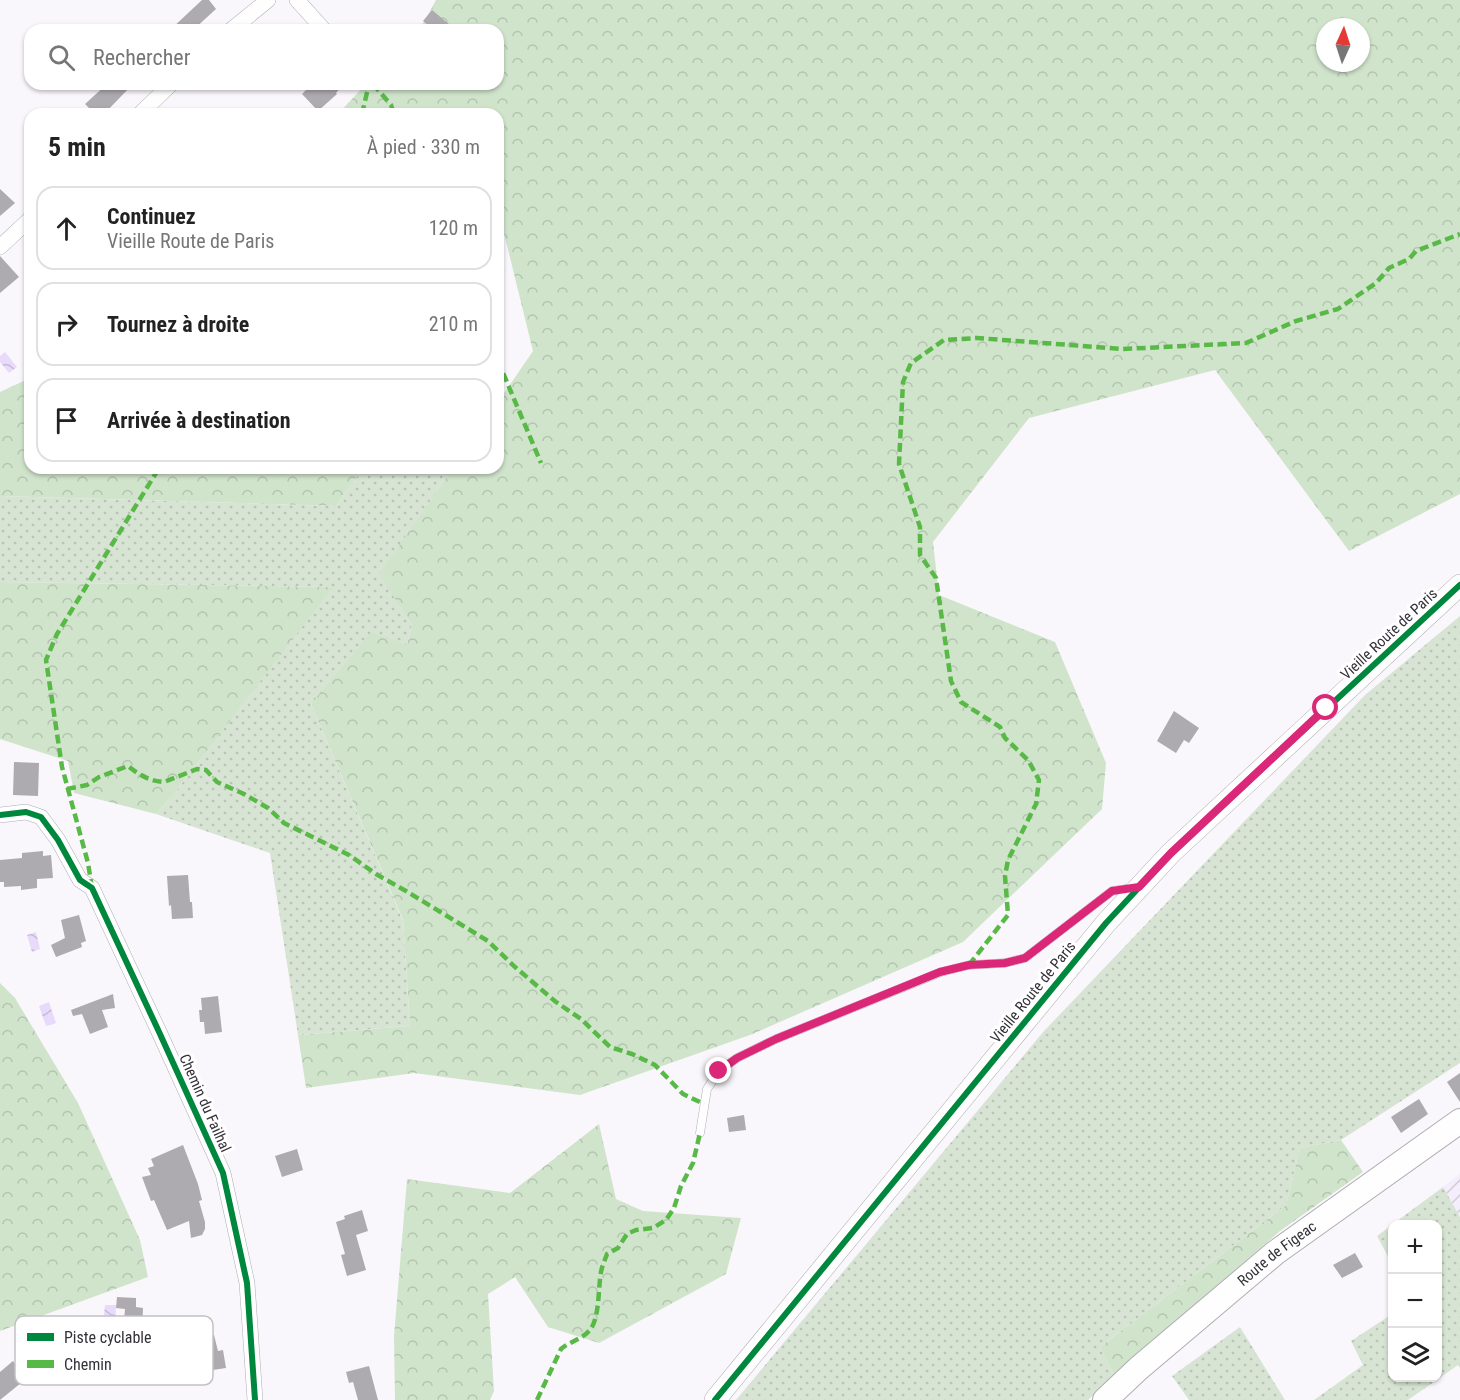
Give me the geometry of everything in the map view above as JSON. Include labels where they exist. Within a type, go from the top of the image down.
[{"type":"main road","name":"Route de Figeac","points":[[1105,1400],[1138,1368],[1275,1253],[1460,1121]]},
{"type":"street","points":[[238,24],[268,0]]},
{"type":"street","points":[[297,0],[319,24]]},
{"type":"street","points":[[146,108],[165,90]]},
{"type":"street","points":[[0,248],[24,225]]},
{"type":"street","name":"Vieille Route de Paris","points":[[715,1400],[1091,941],[1139,887],[1171,853],[1460,585]]},
{"type":"street","name":"Chemin du Failhal","points":[[0,815],[26,812],[41,817],[58,840],[80,880],[92,888],[223,1173],[247,1283],[255,1400]]},
{"type":"lane","points":[[700,1133],[707,1089],[719,1071],[737,1058],[776,1039],[940,972],[969,965],[1005,963],[1025,958],[1112,891],[1139,887]]},
{"type":"shaded area","points":[[1460,1174],[1460,1217],[1443,1187]]},
{"type":"green space","points":[[436,0],[1460,0],[1460,494],[1349,551],[1215,370],[1029,418],[933,542],[939,595],[1055,642],[1106,763],[1102,809],[963,942],[750,1035],[580,1095],[414,1073],[306,1088],[298,1035],[410,1026],[403,920],[311,704],[371,632],[407,645],[412,625],[379,574],[449,474],[504,474],[504,393],[533,351],[504,233],[504,108],[344,108],[360,90],[504,90],[504,24],[422,24]]},
{"type":"green space","points":[[24,381],[24,474],[359,474],[336,506],[0,496],[0,392]]},
{"type":"green space","points":[[359,474],[449,474],[380,574],[412,625],[407,645],[311,704],[403,921],[410,1026],[298,1035],[270,853],[156,814],[332,587],[0,582],[0,496],[336,506]]},
{"type":"green space","points":[[0,582],[333,587],[156,814],[74,793],[68,761],[0,739]]},
{"type":"green space","points":[[1460,616],[1460,1063],[1341,1140],[1300,1148],[1286,1205],[1100,1347],[1114,1375],[1088,1400],[736,1400],[1044,1031],[1365,695]]},
{"type":"green space","points":[[0,983],[15,998],[78,1103],[140,1240],[148,1277],[41,1316],[15,1316],[15,1326],[0,1331]]},
{"type":"green space","points":[[599,1124],[616,1199],[643,1211],[741,1218],[726,1274],[599,1343],[548,1327],[515,1277],[488,1294],[494,1391],[490,1400],[395,1400],[394,1336],[407,1179],[510,1193]]},
{"type":"green space","points":[[1341,1140],[1363,1172],[1280,1231],[1114,1375],[1100,1347],[1286,1205],[1300,1148]]},
{"type":"green space","points":[[1443,1187],[1460,1217],[1460,1368],[1458,1365],[1442,1376],[1442,1220],[1398,1220]]},
{"type":"green space","points":[[1388,1228],[1388,1257],[1377,1236]]},
{"type":"green space","points":[[1388,1317],[1388,1382],[1434,1382],[1408,1400],[1314,1400],[1363,1365],[1351,1341]]},
{"type":"green space","points":[[1240,1327],[1285,1400],[1189,1400],[1172,1376]]},
{"type":"water","points":[[5,352],[17,367],[9,373],[0,362],[0,356]]},
{"type":"water","points":[[36,932],[40,949],[32,952],[27,935]]},
{"type":"water","points":[[49,1002],[56,1023],[46,1026],[39,1006]]},
{"type":"water","points":[[105,1305],[116,1305],[115,1316],[104,1316]]},
{"type":"building","points":[[202,0],[209,0],[216,9],[200,24],[176,24]]},
{"type":"building","points":[[432,10],[449,24],[427,24],[423,21]]},
{"type":"building","points":[[100,90],[127,90],[110,108],[89,108],[85,104]]},
{"type":"building","points":[[306,90],[339,90],[321,108],[315,108],[302,94]]},
{"type":"building","points":[[0,189],[15,203],[0,216]]},
{"type":"building","points":[[0,256],[19,277],[0,293]]},
{"type":"building","points":[[1174,711],[1199,728],[1189,743],[1184,740],[1176,753],[1157,741]]},
{"type":"building","points":[[14,762],[39,763],[38,796],[13,795]]},
{"type":"building","points":[[43,851],[43,856],[51,855],[53,878],[37,879],[37,888],[21,890],[21,886],[4,887],[4,882],[0,882],[0,860],[22,858],[22,853]]},
{"type":"building","points":[[188,875],[193,918],[172,919],[167,876]]},
{"type":"building","points":[[79,915],[86,941],[81,943],[82,947],[56,957],[51,945],[65,938],[61,920]]},
{"type":"building","points":[[113,994],[115,1008],[102,1010],[108,1027],[90,1034],[82,1014],[73,1016],[71,1010]]},
{"type":"building","points":[[218,996],[222,1032],[205,1034],[204,1022],[200,1022],[201,998]]},
{"type":"building","points":[[1460,1073],[1460,1102],[1447,1082]]},
{"type":"building","points":[[1419,1099],[1428,1114],[1401,1133],[1391,1117]]},
{"type":"building","points":[[744,1115],[746,1130],[729,1132],[727,1118]]},
{"type":"building","points":[[183,1145],[198,1184],[202,1200],[199,1201],[205,1222],[202,1235],[191,1238],[189,1221],[167,1230],[154,1200],[151,1201],[142,1177],[151,1175],[148,1168],[154,1166],[151,1159]]},
{"type":"building","points":[[297,1149],[303,1170],[282,1177],[275,1156]]},
{"type":"building","points":[[362,1210],[368,1231],[356,1235],[366,1270],[347,1276],[341,1255],[345,1254],[336,1222],[345,1219],[344,1216]]},
{"type":"building","points":[[1355,1253],[1363,1267],[1342,1278],[1333,1265]]},
{"type":"building","points":[[117,1297],[136,1298],[136,1307],[143,1308],[143,1316],[124,1316],[125,1309],[116,1308]]},
{"type":"building","points":[[213,1335],[218,1351],[223,1350],[226,1368],[213,1370]]},
{"type":"building","points":[[13,1361],[15,1385],[18,1385],[0,1400],[0,1372]]},
{"type":"building","points":[[369,1366],[378,1400],[358,1400],[353,1382],[349,1383],[346,1372]]},
{"type":"marked path","points":[[363,108],[368,90]]},
{"type":"marked path","points":[[378,90],[392,108]]},
{"type":"marked path","points":[[969,965],[1008,915],[1005,876],[1008,860],[1036,804],[1039,780],[1028,760],[1005,738],[1000,727],[961,702],[951,681],[936,578],[920,555],[920,527],[899,464],[903,382],[911,363],[944,340],[977,338],[1123,349],[1246,343],[1296,321],[1338,309],[1376,283],[1389,268],[1409,259],[1416,251],[1460,234]]},
{"type":"marked path","points":[[504,375],[541,463]]},
{"type":"marked path","points":[[92,888],[88,863],[62,767],[46,660],[57,634],[155,474]]},
{"type":"marked path","points":[[67,789],[87,785],[99,777],[128,766],[144,777],[164,782],[197,769],[206,770],[217,782],[268,808],[284,823],[349,855],[376,874],[488,941],[556,1002],[581,1019],[610,1047],[655,1065],[683,1094],[704,1104]]},
{"type":"marked path","points":[[537,1400],[561,1349],[586,1334],[593,1326],[601,1272],[607,1254],[618,1248],[627,1234],[636,1230],[653,1228],[666,1220],[674,1208],[681,1186],[693,1163],[700,1133]]},
{"type":"cycle path","points":[[715,1400],[1106,923],[1171,853],[1460,585]]},
{"type":"cycle path","points":[[0,815],[26,812],[41,817],[58,840],[80,880],[92,888],[223,1173],[247,1283],[255,1400]]},
{"type":"route","points":[[719,1071],[737,1058],[776,1039],[940,972],[969,965],[1005,963],[1025,958],[1112,891],[1139,887],[1171,853],[1326,708]]}]
